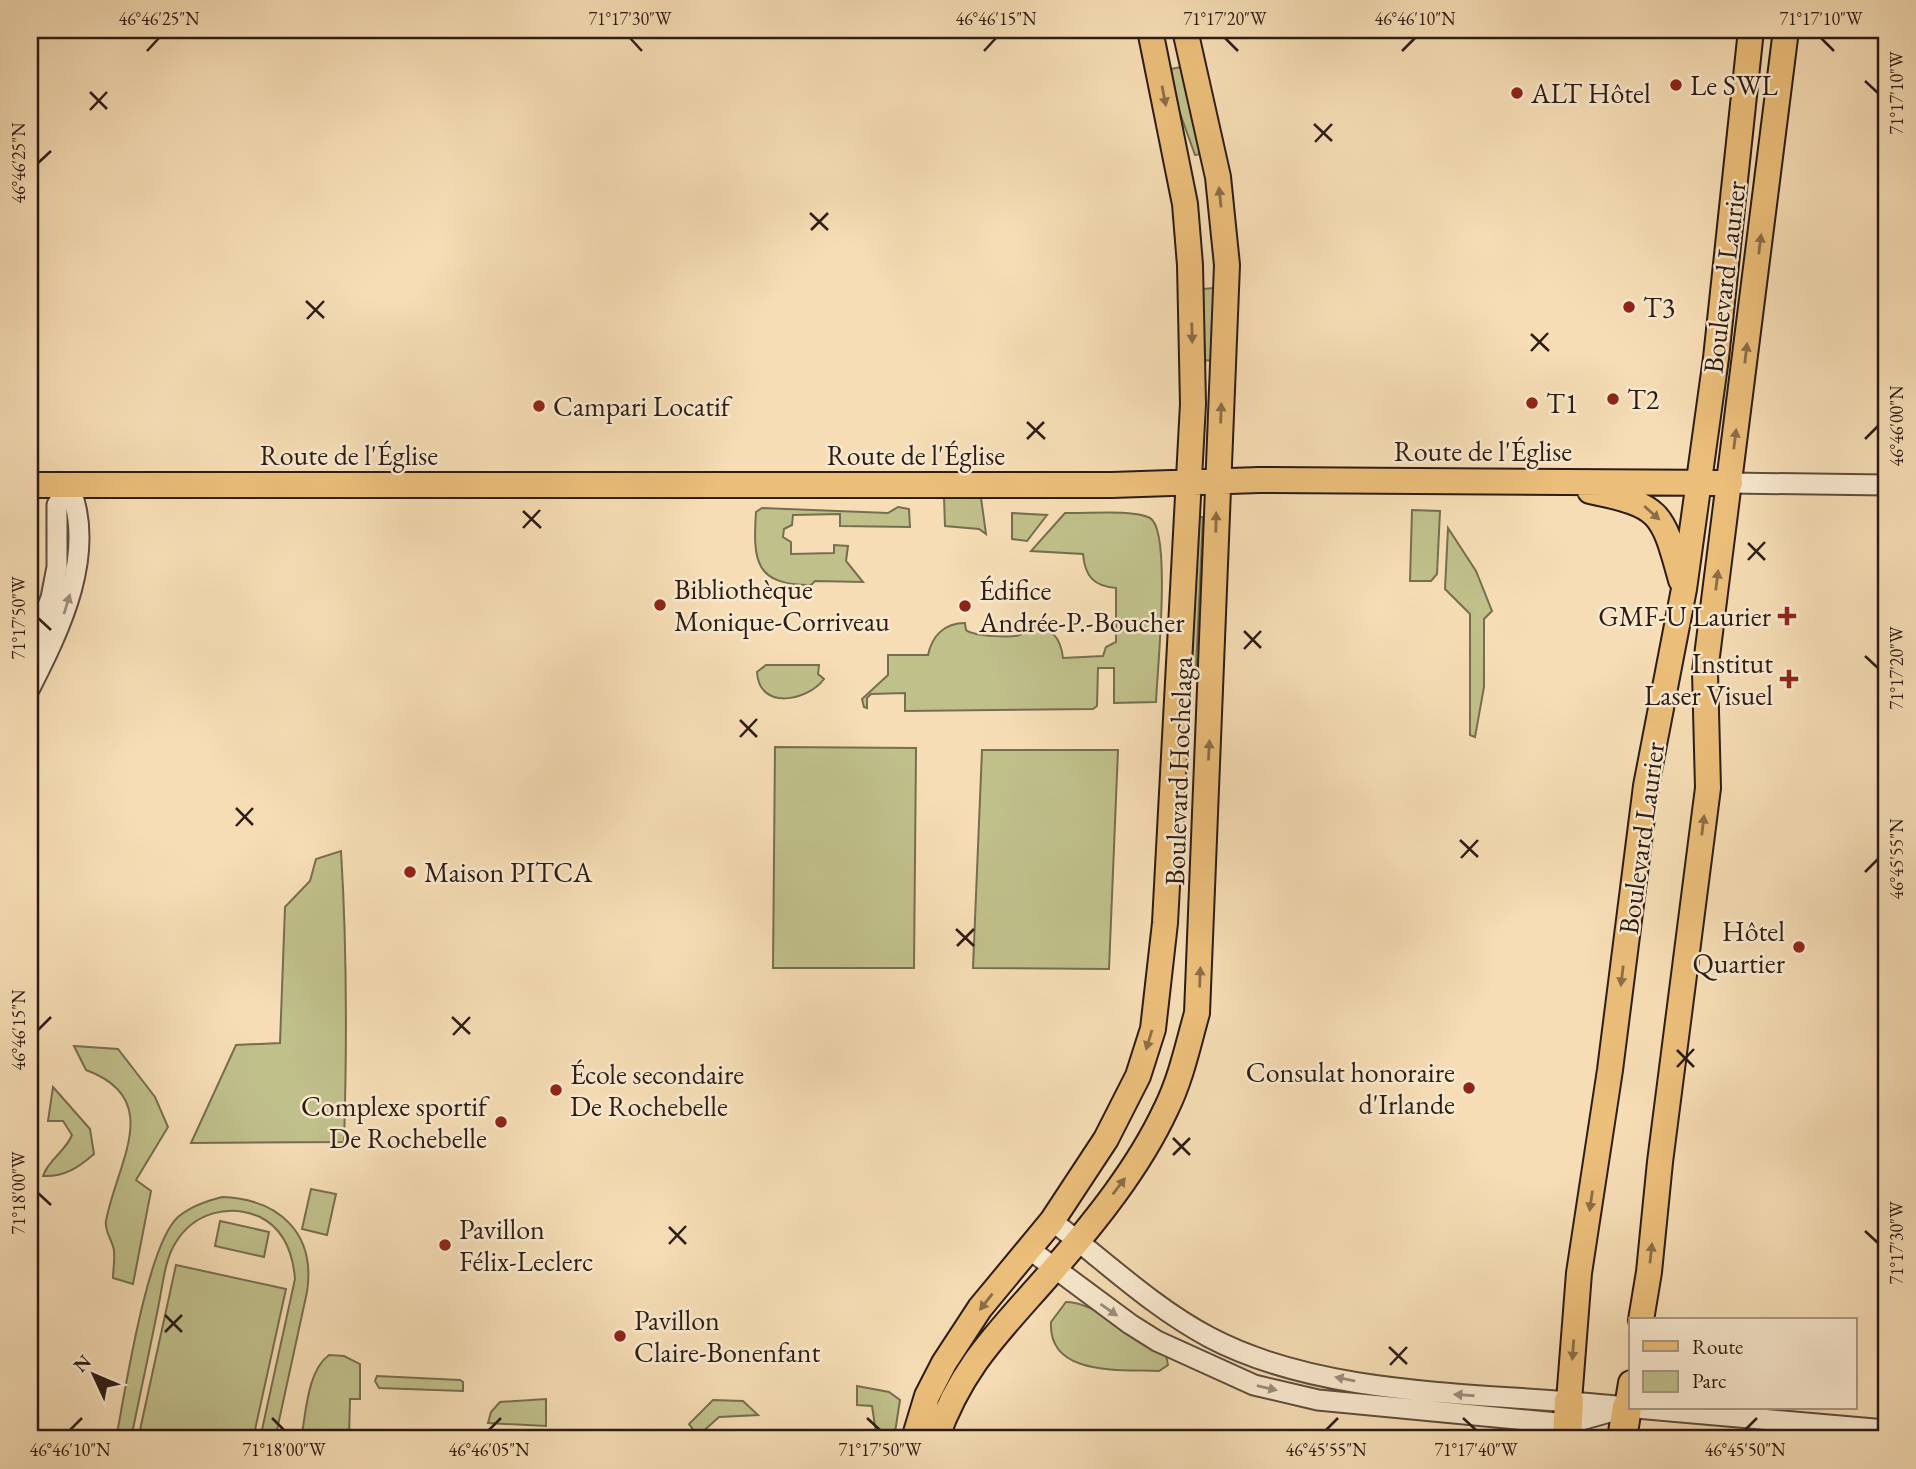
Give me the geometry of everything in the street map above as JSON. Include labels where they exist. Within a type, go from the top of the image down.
[{"type":"highway","points":[[1622,1439],[1629,1409]]},
{"type":"main road","name":"Boulevard Hochelaga","points":[[914,1439],[927,1396],[944,1363],[980,1308],[1052,1221],[1123,1108],[1138,1076],[1153,1029],[1165,923],[1193,404],[1189,245],[1185,204],[1150,30]]},
{"type":"main road","name":"Boulevard Hochelaga","points":[[936,1439],[965,1374],[995,1332],[1053,1270],[1146,1148],[1167,1109],[1181,1072],[1197,1013],[1227,265],[1218,177],[1185,30]]},
{"type":"main road","name":"Boulevard Laurier","points":[[1568,1421],[1579,1273],[1610,1070],[1646,786],[1684,589],[1732,228],[1751,30]]},
{"type":"main road","name":"Boulevard Laurier","points":[[1641,1318],[1708,788],[1705,671],[1786,30]]},
{"type":"main road","name":"Route de l'Église","points":[[30,485],[1112,485],[1187,482],[1541,481],[1730,483]]},
{"type":"main road","points":[[1541,481],[1632,500],[1646,506],[1658,516],[1668,533],[1684,589]]},
{"type":"street","name":"Route de l'Église","points":[[1730,483],[1886,485]]},
{"type":"street","points":[[30,649],[51,598],[57,567],[57,505],[69,485]]},
{"type":"street","points":[[30,688],[56,638],[75,574],[77,505],[69,485]]},
{"type":"street","points":[[1052,1221],[1158,1308],[1210,1338],[1251,1356],[1294,1368],[1568,1421]]},
{"type":"street","points":[[1029,1250],[1053,1270],[1157,1340],[1254,1385],[1318,1400],[1568,1421],[1629,1402]]},
{"type":"street","points":[[1696,1410],[1861,1433],[1886,1430]]},
{"type":"green space","points":[[1181,67],[1202,154],[1195,155],[1176,102],[1171,69]]},
{"type":"green space","points":[[1215,288],[1213,361],[1205,360],[1202,289]]},
{"type":"green space","points":[[944,497],[981,498],[986,534],[979,529],[945,526]]},
{"type":"green space","points":[[898,507],[909,509],[910,527],[840,526],[840,514],[793,515],[792,525],[784,529],[783,537],[791,542],[791,554],[834,553],[834,545],[848,546],[846,561],[863,582],[815,581],[811,585],[792,584],[768,575],[757,556],[756,512],[762,508],[888,513]]},
{"type":"green space","points":[[1412,510],[1440,511],[1437,574],[1431,581],[1410,581]]},
{"type":"green space","points":[[1109,512],[1142,515],[1150,518],[1157,528],[1162,604],[1156,702],[1114,703],[1114,668],[1098,668],[1097,706],[1093,709],[905,711],[905,693],[871,694],[867,698],[867,708],[864,707],[862,699],[888,675],[888,655],[928,655],[936,637],[951,625],[965,623],[966,630],[970,632],[1003,637],[1018,636],[1026,631],[1028,624],[1035,625],[1048,630],[1057,638],[1063,658],[1103,656],[1106,647],[1116,642],[1116,588],[1102,585],[1092,579],[1086,569],[1083,554],[1031,551],[1065,513]]},
{"type":"green space","points":[[1012,513],[1047,515],[1027,541],[1012,539]]},
{"type":"green space","points":[[1195,517],[1203,517],[1196,669],[1189,669]]},
{"type":"green space","points":[[1448,528],[1476,571],[1492,611],[1484,619],[1484,687],[1475,737],[1470,735],[1470,614],[1445,589]]},
{"type":"green space","points":[[766,665],[819,665],[818,674],[824,679],[807,693],[796,697],[775,697],[766,693],[760,684],[757,672]]},
{"type":"green space","points":[[775,747],[916,748],[914,968],[773,968]]},
{"type":"green space","points":[[982,750],[1118,750],[1109,969],[973,968]]},
{"type":"green space","points":[[341,851],[346,996],[344,1142],[191,1143],[236,1045],[280,1043],[285,907],[310,881],[316,859]]},
{"type":"green space","points":[[74,1046],[118,1049],[155,1097],[168,1127],[136,1180],[151,1191],[133,1284],[113,1278],[114,1251],[106,1225],[130,1134],[130,1115],[124,1098],[110,1082],[86,1070]]},
{"type":"green space","points":[[53,1087],[90,1129],[94,1154],[70,1171],[43,1176],[72,1135],[63,1121],[48,1121]]},
{"type":"green space","points":[[311,1189],[336,1194],[327,1235],[302,1229]]},
{"type":"green space","points":[[222,1197],[261,1204],[276,1212],[289,1223],[306,1253],[307,1292],[275,1439],[260,1439],[295,1279],[294,1270],[286,1243],[268,1222],[248,1213],[225,1211],[213,1213],[192,1224],[172,1249],[165,1271],[131,1439],[116,1439],[131,1355],[156,1257],[178,1217],[204,1202]]},
{"type":"green space","points":[[220,1221],[269,1232],[264,1257],[215,1246]]},
{"type":"green space","points":[[176,1265],[286,1289],[253,1439],[138,1439]]},
{"type":"green space","points":[[1066,1302],[1077,1303],[1117,1322],[1166,1355],[1168,1365],[1159,1371],[1107,1369],[1074,1361],[1061,1353],[1053,1340],[1051,1322]]},
{"type":"green space","points":[[329,1355],[344,1356],[360,1364],[360,1399],[350,1399],[349,1439],[301,1439],[312,1382],[316,1371]]},
{"type":"green space","points":[[377,1376],[460,1380],[463,1382],[463,1391],[379,1388],[375,1381]]},
{"type":"green space","points":[[857,1386],[889,1392],[900,1400],[894,1439],[877,1439],[872,1406],[857,1405]]},
{"type":"green space","points":[[546,1399],[546,1426],[488,1423],[491,1412],[500,1402]]},
{"type":"green space","points":[[713,1400],[743,1401],[758,1415],[719,1417],[698,1436],[689,1424]]},
{"type":"place","name":"Le SWL","points":[[1676,85]]},
{"type":"place","name":"ALT Hôtel","points":[[1517,93]]},
{"type":"place","name":"T3","points":[[1629,307]]},
{"type":"place","name":"T2","points":[[1613,399]]},
{"type":"place","name":"T1","points":[[1532,403]]},
{"type":"place","name":"Campari Locatif","points":[[539,406]]},
{"type":"place","name":"Bibliothèque Monique-Corriveau","points":[[660,605]]},
{"type":"place","name":"Édifice Andrée-P.-Boucher","points":[[965,606]]},
{"type":"place","name":"GMF-U Laurier","points":[[1787,616]]},
{"type":"place","name":"Institut Laser Visuel","points":[[1789,679]]},
{"type":"place","name":"Maison PITCA","points":[[410,872]]},
{"type":"place","name":"Hôtel Quartier","points":[[1799,947]]},
{"type":"place","name":"Consulat honoraire d'Irlande","points":[[1469,1088]]},
{"type":"place","name":"École secondaire De Rochebelle","points":[[556,1090]]},
{"type":"place","name":"Complexe sportif De Rochebelle","points":[[501,1122]]},
{"type":"place","name":"Pavillon Félix-Leclerc","points":[[445,1245]]},
{"type":"place","name":"Pavillon Claire-Bonenfant","points":[[620,1336]]}]
